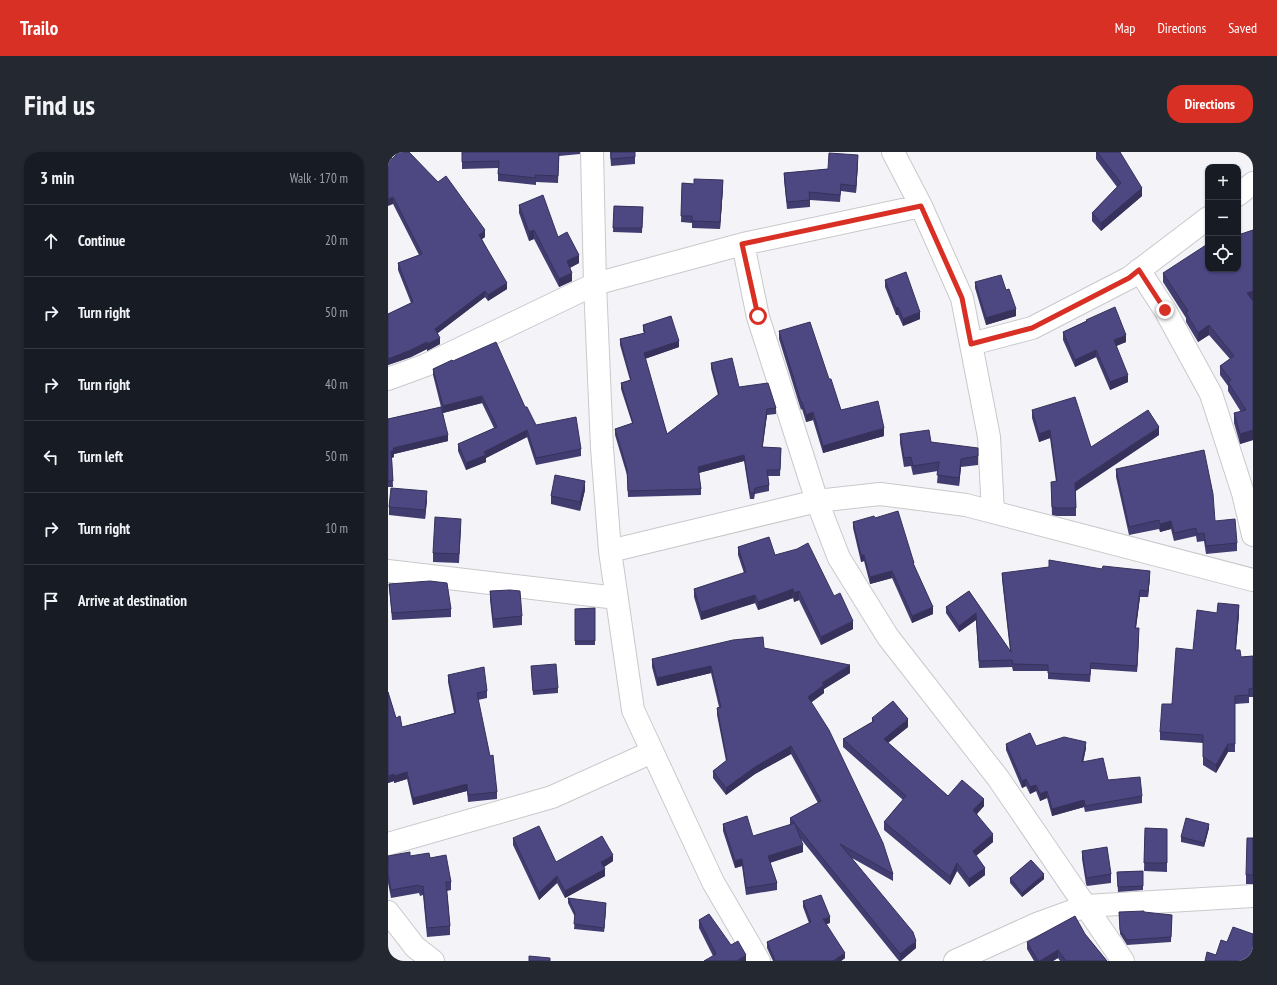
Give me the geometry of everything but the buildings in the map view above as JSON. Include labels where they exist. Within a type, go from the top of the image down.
[{"type":"street","points":[[592,152],[595,284],[602,448],[610,551],[633,710],[713,882],[759,961]]},
{"type":"street","points":[[893,152],[921,206],[962,298],[989,437],[993,512]]},
{"type":"street","points":[[1241,193],[1253,183]]},
{"type":"street","points":[[388,379],[426,365],[595,284],[742,244],[921,206]]},
{"type":"street","points":[[971,344],[1032,328],[1129,278],[1205,220]]},
{"type":"street","points":[[742,244],[758,316],[817,501],[839,558],[888,637],[998,778],[1123,961]]},
{"type":"street","points":[[1139,270],[1165,310],[1211,394],[1246,477],[1253,535]]},
{"type":"street","points":[[610,551],[817,501],[880,494],[966,505],[1253,580]]},
{"type":"street","points":[[388,571],[617,598]]},
{"type":"street","points":[[388,844],[552,797],[652,752]]},
{"type":"street","points":[[955,961],[1039,923],[1086,906],[1253,896]]},
{"type":"street","points":[[388,912],[415,947],[433,961]]},
{"type":"route","points":[[758,316],[742,244],[921,206],[962,298],[971,344],[1032,328],[1129,278],[1139,270],[1165,310]]}]
